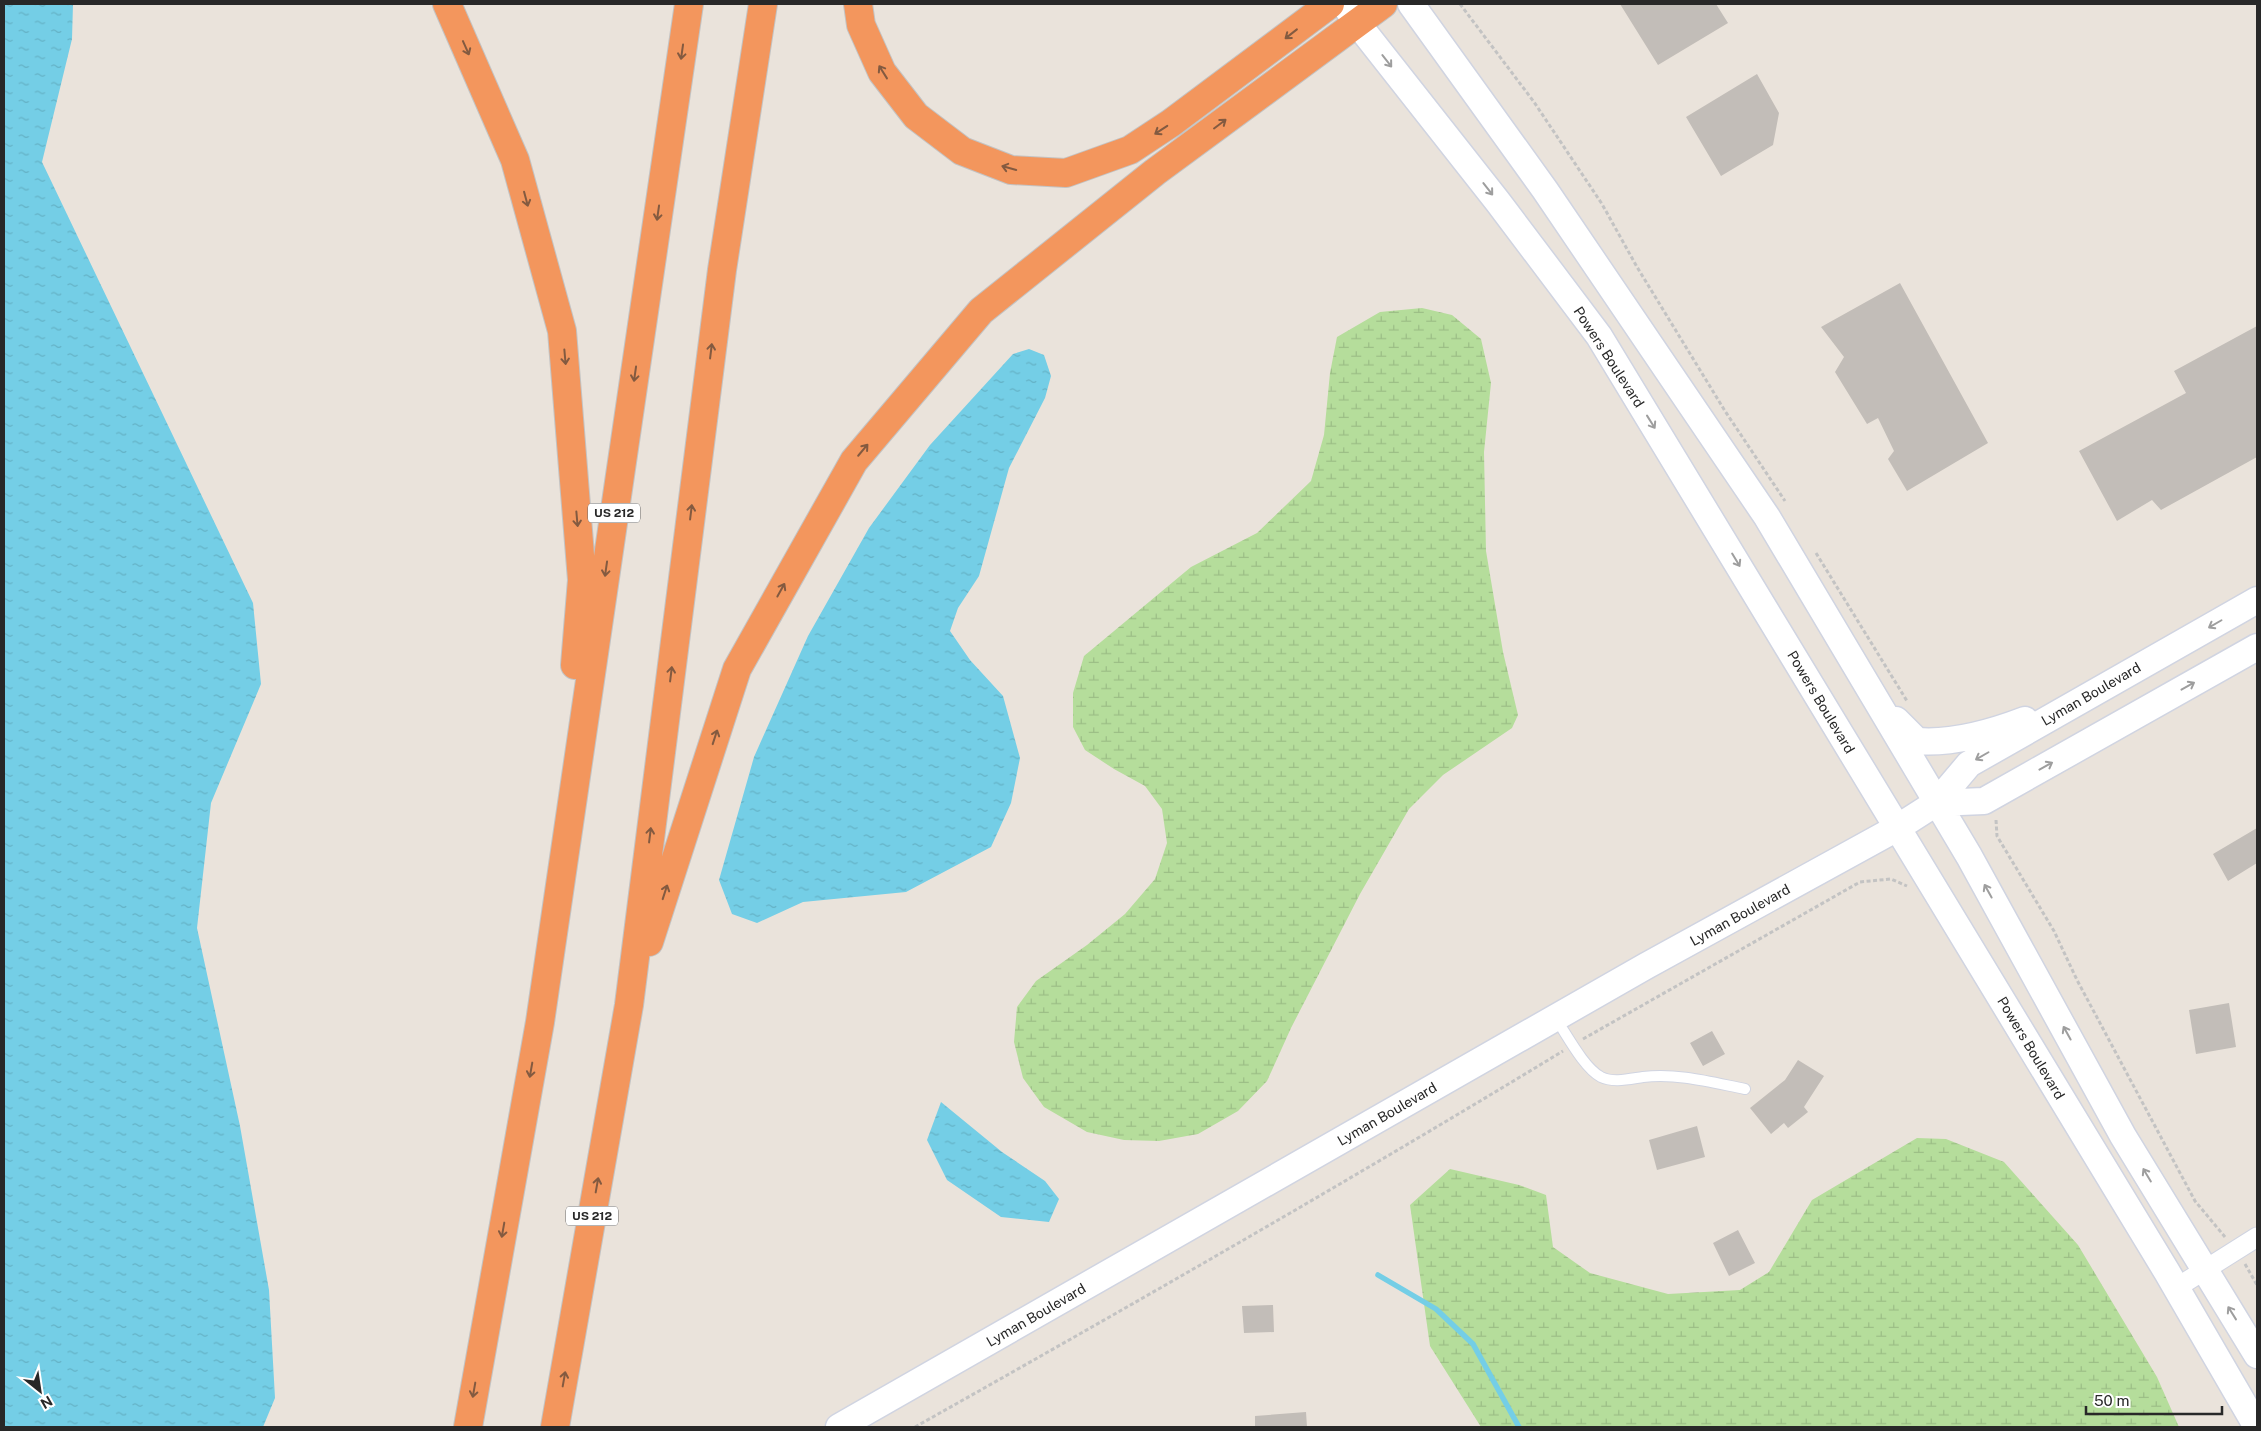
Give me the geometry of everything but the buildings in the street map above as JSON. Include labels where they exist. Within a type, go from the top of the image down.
[{"type":"highway","points":[[447,4],[515,160],[562,331],[582,580],[565,790],[540,1022]]},
{"type":"highway","name":"US 212","points":[[468,1427],[540,1022],[689,4]]},
{"type":"highway","name":"US 212","points":[[556,1427],[629,1005],[722,270],[763,4]]},
{"type":"highway","points":[[858,4],[861,25],[882,72],[916,116],[962,151],[1011,170],[1066,173],[1130,150],[1155,134],[1330,4]]},
{"type":"highway","points":[[629,1005],[737,670],[854,461],[981,311],[1351,13],[1383,4]]},
{"type":"main road","points":[[1411,4],[1544,190],[1767,516],[1969,856],[2123,1136],[2257,1355]]},
{"type":"main road","name":"Powers Boulevard","points":[[1351,13],[1599,336],[2176,1288],[2256,1427]]},
{"type":"main road","name":"Lyman Boulevard","points":[[839,1427],[1556,1018],[1897,828],[1936,803],[1969,764],[2257,600]]},
{"type":"main road","points":[[1936,803],[1984,801],[2257,647]]},
{"type":"main road","points":[[1870,690],[1904,730],[1917,742],[1937,743],[1966,738],[2080,701]]},
{"type":"street","points":[[2176,1288],[2206,1272],[2257,1237]]},
{"type":"lane","points":[[1556,1018],[1593,1071],[1610,1080],[1664,1074],[1745,1089]]},
{"type":"path","points":[[1460,4],[1534,102],[1597,197],[1636,267],[1725,412],[1786,503]]},
{"type":"path","points":[[1814,550],[1910,704]]},
{"type":"path","points":[[1998,814],[1995,824],[1998,836],[2054,931],[2077,980],[2195,1201],[2237,1251],[2257,1285]]},
{"type":"path","points":[[914,1427],[1242,1242],[1435,1129],[1574,1044],[1860,882],[1891,879],[1909,886]]},
{"type":"green space","points":[[1422,308],[1452,315],[1481,339],[1491,383],[1484,452],[1486,551],[1503,652],[1518,715],[1512,728],[1443,775],[1409,809],[1360,894],[1291,1028],[1267,1081],[1238,1111],[1198,1134],[1159,1141],[1124,1140],[1087,1132],[1044,1107],[1023,1078],[1014,1042],[1017,1007],[1036,981],[1087,945],[1125,914],[1155,879],[1167,843],[1162,809],[1145,786],[1085,750],[1073,727],[1073,693],[1084,656],[1191,567],[1257,533],[1311,481],[1324,435],[1330,373],[1337,337],[1380,312]]},
{"type":"green space","points":[[1917,1138],[1946,1139],[2004,1162],[2078,1245],[2157,1377],[2179,1427],[1481,1427],[1430,1346],[1410,1205],[1450,1169],[1519,1185],[1546,1195],[1553,1247],[1590,1273],[1668,1294],[1740,1290],[1769,1272],[1812,1200]]},
{"type":"water","points":[[4,4],[73,4],[72,39],[42,162],[253,603],[261,684],[211,803],[197,928],[240,1126],[269,1290],[275,1398],[263,1427],[4,1427]]},
{"type":"water","points":[[1029,349],[1044,355],[1051,376],[1045,398],[1009,468],[979,576],[958,608],[950,631],[970,660],[1003,696],[1020,758],[1011,803],[991,847],[906,892],[803,902],[757,923],[732,914],[719,880],[754,757],[808,636],[869,528],[930,445],[1013,354]]},
{"type":"water","points":[[941,1102],[1002,1152],[1045,1181],[1059,1199],[1049,1222],[1001,1217],[947,1180],[927,1140]]},
{"type":"waterway","points":[[1378,1275],[1436,1309],[1473,1344],[1519,1427]]}]
